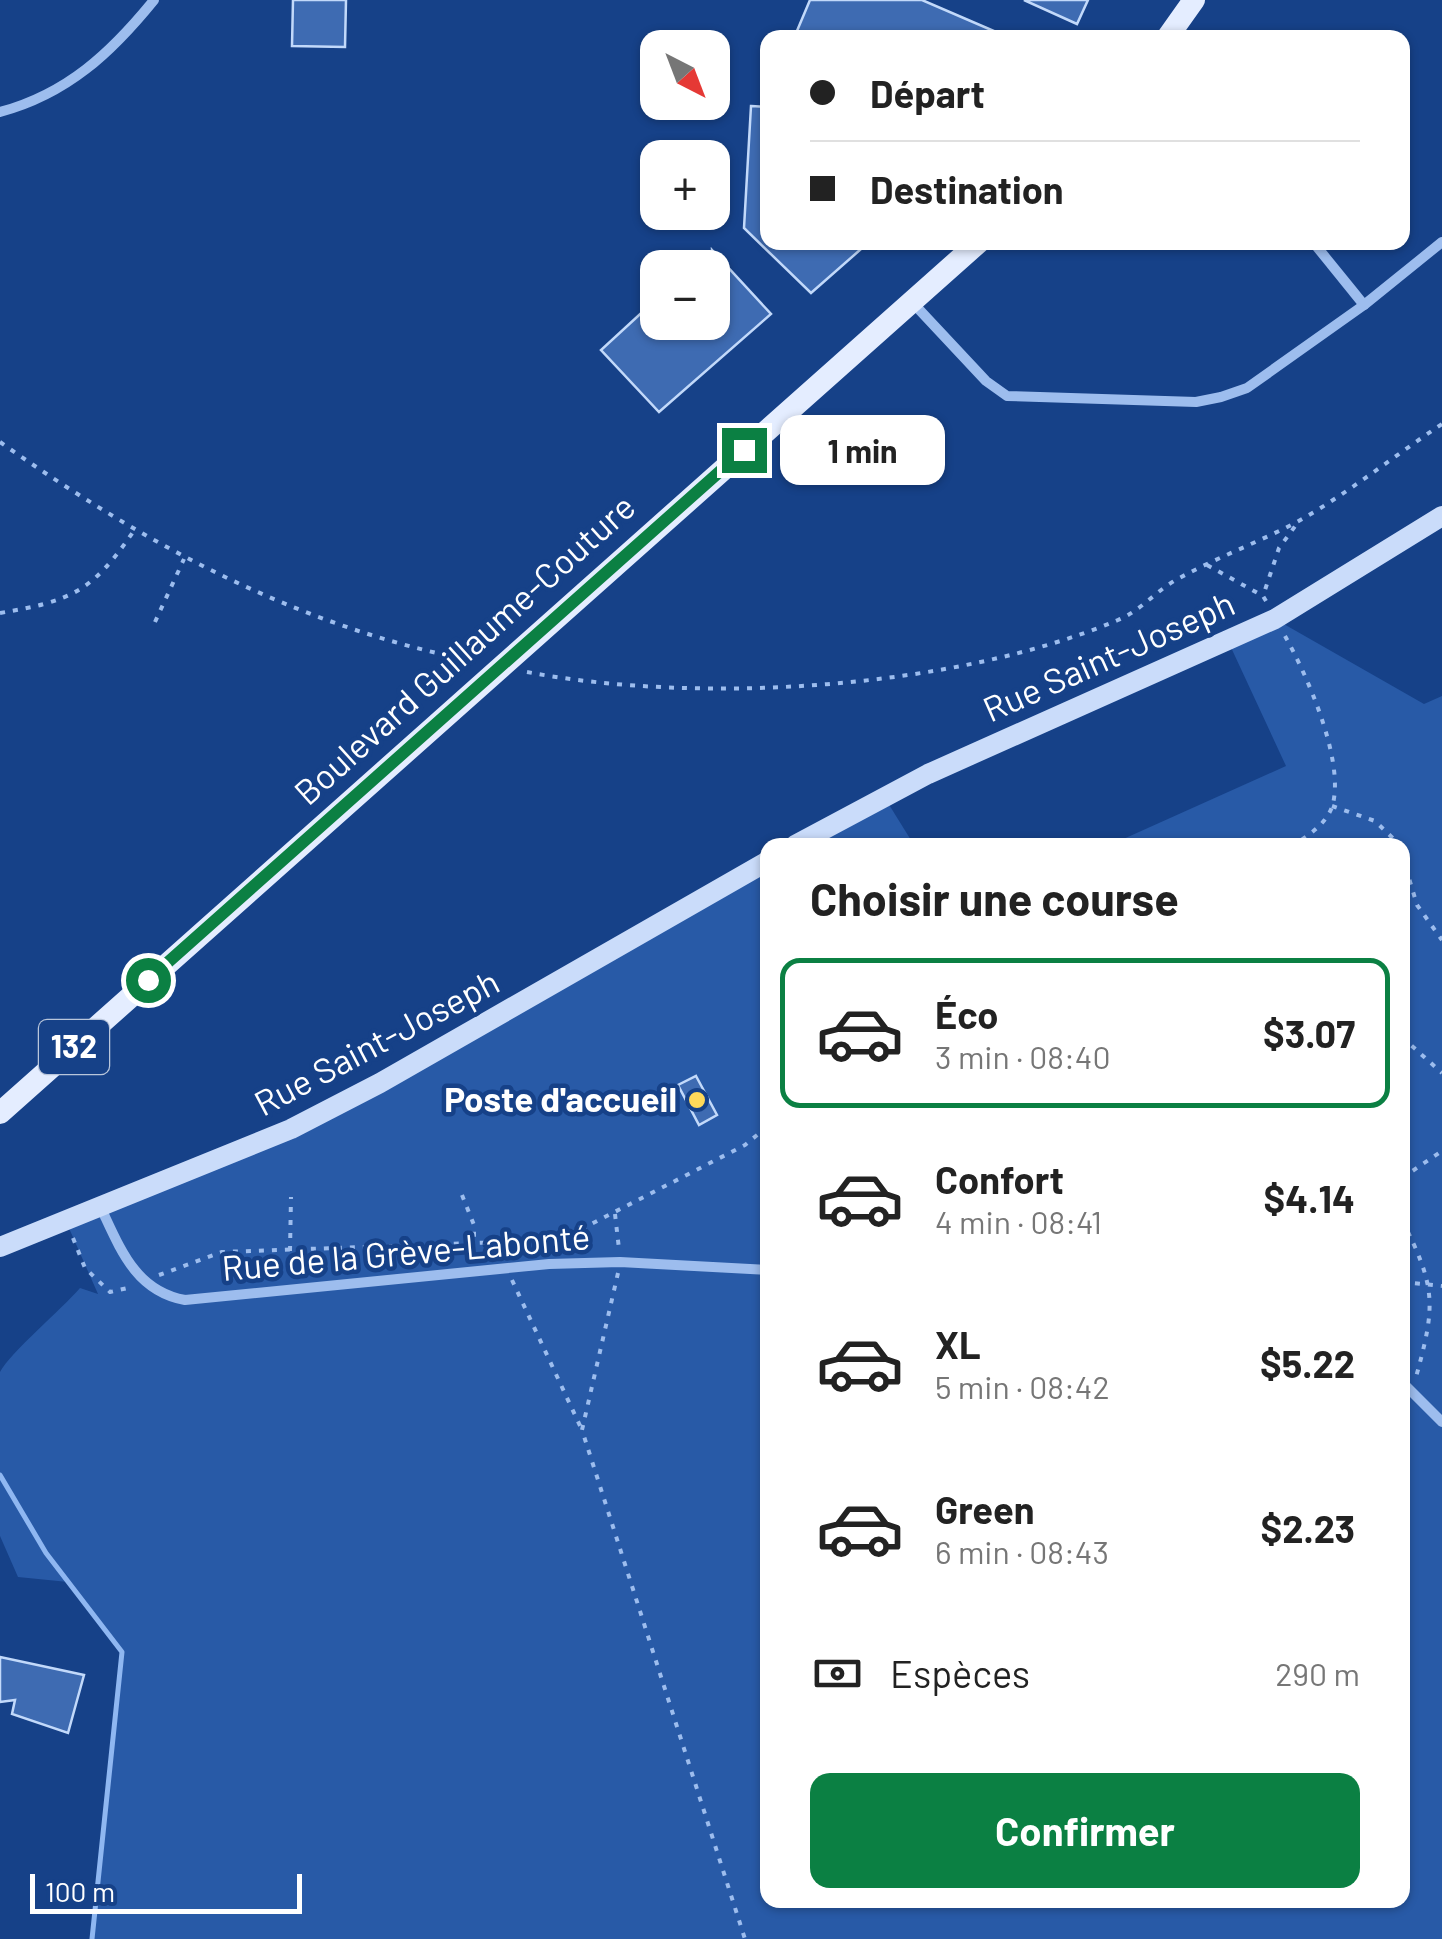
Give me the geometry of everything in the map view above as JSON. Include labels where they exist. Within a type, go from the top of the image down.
[{"type":"main road","points":[[1173,30],[1194,0]]},
{"type":"main road","name":"Boulevard Guillaume-Couture","points":[[0,1113],[461,698],[970,250]]},
{"type":"street","points":[[0,112],[57,90],[100,62],[154,0]]},
{"type":"street","points":[[913,303],[986,381],[1007,396],[1196,402],[1246,388],[1364,305],[1442,242]]},
{"type":"street","points":[[1319,250],[1364,305]]},
{"type":"street","name":"Rue Saint-Joseph","points":[[808,838],[928,774],[1276,619],[1442,516]]},
{"type":"street","name":"Rue Saint-Joseph","points":[[0,1247],[292,1129],[413,1065],[760,865]]},
{"type":"street","points":[[99,1205],[142,1281]]},
{"type":"street","name":"Rue de la Grève-Labonté","points":[[142,1281],[163,1296],[217,1299],[507,1268],[620,1262],[760,1270]]},
{"type":"street","points":[[1410,1388],[1442,1422]]},
{"type":"path","points":[[526,672],[564,679],[711,687],[795,686],[898,675],[970,662],[1118,620],[1171,583],[1299,521],[1442,424]]},
{"type":"path","points":[[0,442],[133,532],[184,559],[281,603],[393,641],[488,664]]},
{"type":"path","points":[[1263,596],[1279,548],[1299,521]]},
{"type":"path","points":[[0,613],[47,604],[102,577],[133,532]]},
{"type":"path","points":[[155,622],[184,559]]},
{"type":"path","points":[[1207,565],[1263,596],[1268,604]]},
{"type":"path","points":[[1281,628],[1323,724],[1335,788],[1332,806],[1319,828],[1304,838]]},
{"type":"path","points":[[1332,806],[1375,821],[1393,838]]},
{"type":"path","points":[[1410,882],[1417,905],[1442,940]]},
{"type":"path","points":[[1410,1043],[1442,1072]]},
{"type":"path","points":[[66,1220],[86,1268],[110,1292],[122,1292],[222,1252],[560,1240],[745,1144],[760,1132]]},
{"type":"path","points":[[1410,1173],[1442,1151]]},
{"type":"path","points":[[462,1195],[474,1225],[474,1243]]},
{"type":"path","points":[[290,1251],[291,1198]]},
{"type":"path","points":[[582,1430],[620,1262],[615,1214]]},
{"type":"path","points":[[1410,1235],[1425,1263],[1432,1316],[1413,1390]]},
{"type":"path","points":[[507,1268],[582,1430],[745,1939]]},
{"type":"path","points":[[1410,1283],[1442,1286]]},
{"type":"shaded area","points":[[1275,619],[1424,704],[1442,696],[1442,1939],[92,1939],[122,1652],[68,1582],[18,1577],[0,1536],[0,1372],[80,1288],[98,1294],[65,1219],[291,1129],[760,865],[760,1908],[1410,1908],[1410,838],[1126,838],[1286,766],[1228,641]]},
{"type":"shaded area","points":[[883,795],[910,838],[807,838]]},
{"type":"building","points":[[293,0],[346,0],[345,47],[292,46]]},
{"type":"building","points":[[810,0],[922,0],[991,30],[797,30]]},
{"type":"building","points":[[1024,0],[1088,0],[1077,24]]},
{"type":"building","points":[[751,106],[760,107],[760,244],[744,228]]},
{"type":"building","points":[[767,250],[860,250],[811,293]]},
{"type":"building","points":[[730,270],[771,314],[659,412],[601,350],[640,314],[640,340],[730,340]]},
{"type":"building","name":"Poste d'accueil","points":[[696,1076],[717,1115],[699,1125],[678,1085]]},
{"type":"building","points":[[0,1657],[84,1675],[68,1733],[12,1714],[15,1700],[0,1702]]},
{"type":"waterway","points":[[0,1475],[46,1553],[122,1652],[92,1939]]},
{"type":"place","name":"Poste d'accueil","points":[[697,1100]]},
{"type":"route","points":[[148,980],[744,450]]}]
